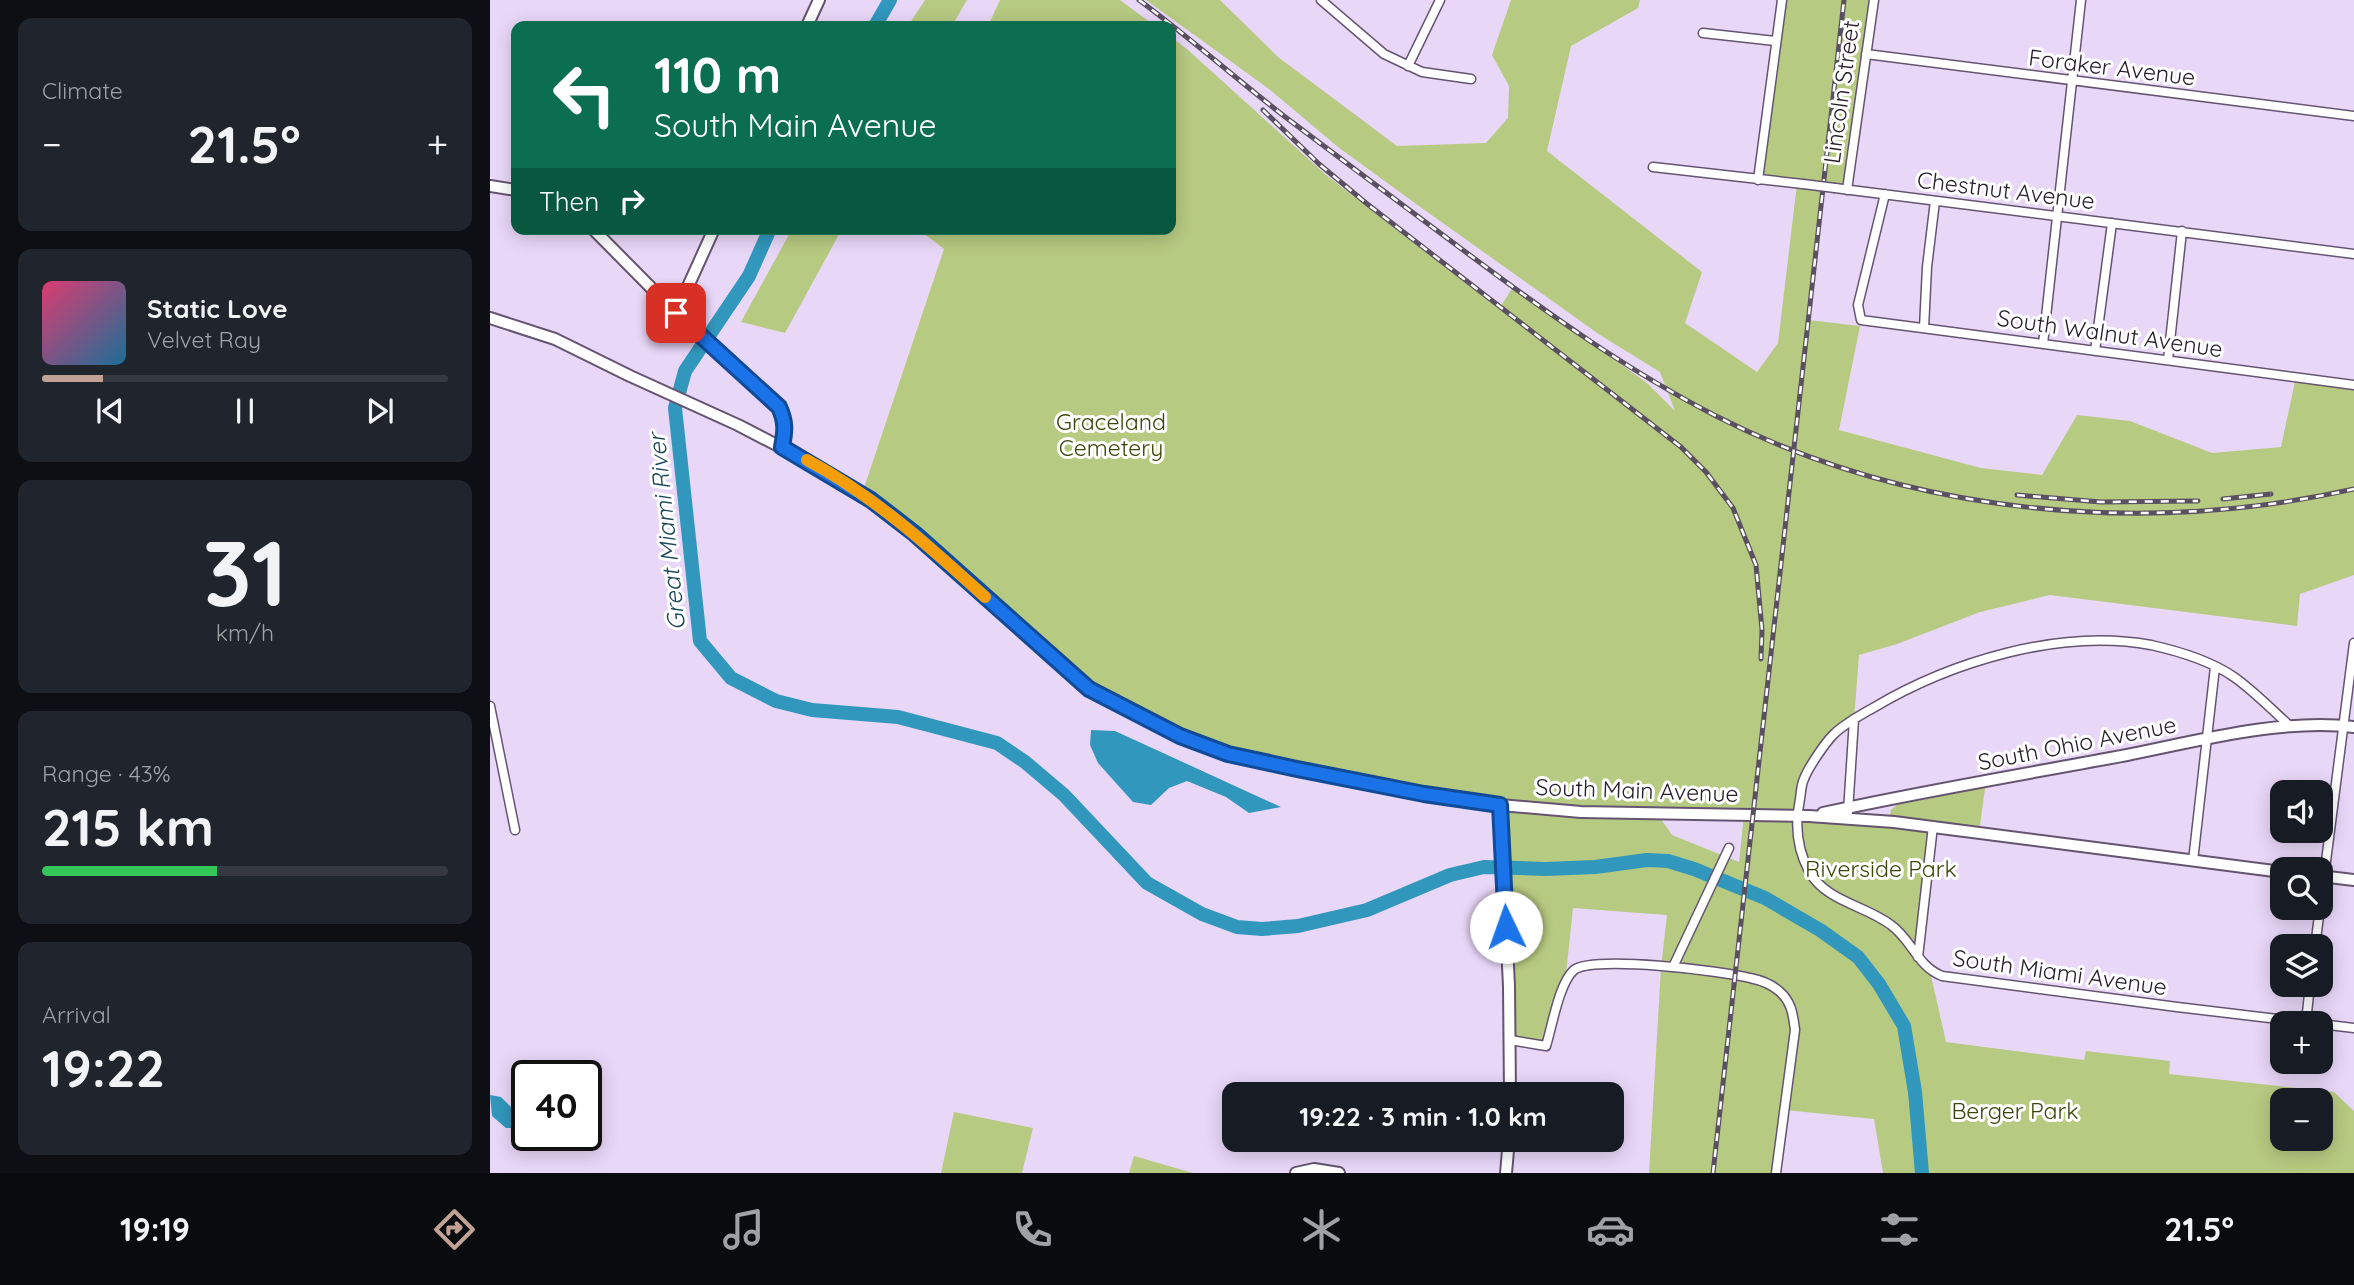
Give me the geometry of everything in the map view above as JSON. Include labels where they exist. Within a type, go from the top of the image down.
[{"type":"main road","points":[[809,21],[819,0]]},
{"type":"main road","points":[[490,186],[511,189]]},
{"type":"main road","points":[[599,235],[676,313],[779,407],[786,430],[782,447]]},
{"type":"main road","points":[[676,313],[711,235]]},
{"type":"main road","name":"South Main Avenue","points":[[490,318],[555,339],[782,447],[871,500],[915,534],[1089,689],[1180,736],[1228,754],[1424,794],[1500,805],[1581,812],[1797,816],[1848,813],[2270,871]]},
{"type":"main road","name":"South Ohio Avenue","points":[[1848,813],[2206,740],[2290,726],[2349,726]]},
{"type":"main road","points":[[1500,805],[1509,986],[1510,1082]]},
{"type":"main road","points":[[2333,877],[2354,880]]},
{"type":"main road","points":[[1506,1173],[1508,1152]]},
{"type":"main road","points":[[1296,1173],[1314,1169],[1339,1173]]},
{"type":"street","points":[[1321,0],[1384,54],[1422,72],[1471,79]]},
{"type":"street","points":[[1408,66],[1440,0]]},
{"type":"street","points":[[1758,180],[1782,0]]},
{"type":"street","name":"Lincoln Street","points":[[1847,190],[1874,0]]},
{"type":"street","points":[[2043,344],[2081,0]]},
{"type":"street","points":[[1703,33],[1775,41]]},
{"type":"street","name":"Foraker Avenue","points":[[1866,54],[2354,116]]},
{"type":"street","name":"Chestnut Avenue","points":[[1653,167],[2354,254]]},
{"type":"street","name":"South Walnut Avenue","points":[[1885,194],[1858,305],[1861,320],[2354,385]]},
{"type":"street","points":[[1924,328],[1927,267],[1935,201]]},
{"type":"street","points":[[2095,351],[2112,223]]},
{"type":"street","points":[[2168,360],[2182,232]]},
{"type":"street","name":"South Miami Avenue","points":[[2270,1018],[1942,976],[1930,971],[1905,936],[1891,924],[1838,899],[1820,886],[1809,872],[1800,851],[1797,816],[1804,778],[1833,735],[1854,719],[1902,690],[1990,657],[2046,645],[2098,641],[2147,645],[2169,650],[2234,677],[2290,726]]},
{"type":"street","points":[[2326,857],[2349,726],[2354,643]]},
{"type":"street","points":[[2193,861],[2215,667]]},
{"type":"street","points":[[490,706],[515,830]]},
{"type":"street","points":[[1848,813],[1854,719]]},
{"type":"street","points":[[1918,957],[1933,826]]},
{"type":"street","points":[[1673,967],[1729,848]]},
{"type":"street","points":[[1510,1040],[1546,1046],[1566,982],[1574,970],[1584,965],[1673,967],[1752,978],[1769,984],[1789,1002],[1795,1030],[1776,1173]]},
{"type":"street","name":"South Miami Avenue","points":[[2333,1026],[2354,1028]]},
{"type":"green space","points":[[925,0],[967,0],[955,21],[911,21]]},
{"type":"green space","points":[[1000,0],[1120,0],[1148,21],[990,21]]},
{"type":"green space","points":[[1146,0],[1220,0],[1278,57],[1397,146],[1486,143],[1508,118],[1509,86],[1492,55],[1511,0],[1640,0],[1638,8],[1571,46],[1547,151],[1702,272],[1685,323],[1757,372],[1778,343],[1797,184],[1758,180],[1782,0],[1874,0],[1847,190],[1823,187],[1808,320],[1860,326],[1839,430],[1981,468],[2042,475],[2077,415],[2130,421],[2212,453],[2281,447],[2296,377],[2354,385],[2354,575],[2300,594],[2297,626],[2050,595],[1980,612],[1897,644],[1859,655],[1854,719],[1833,735],[1804,777],[1797,815],[1894,821],[1890,815],[1891,810],[1898,804],[1927,799],[1943,789],[1986,781],[1979,833],[1934,826],[1918,957],[1930,971],[1946,1042],[2084,1060],[2086,1051],[2170,1061],[2169,1074],[2297,1088],[2270,1088],[2270,1151],[2333,1151],[2334,1092],[2354,1111],[2354,1173],[1883,1173],[1874,1119],[1785,1110],[1776,1173],[1649,1173],[1661,967],[1667,915],[1573,908],[1566,974],[1546,1037],[1542,1044],[1510,1040],[1500,805],[1228,754],[1089,689],[862,494],[944,249],[926,235],[1176,235],[1176,41],[1326,175],[1499,309],[1513,287],[1647,383],[1675,411],[1660,372],[1600,335],[1338,147],[1269,89]],"holes":[[[1658,815],[1744,815],[1739,862],[1672,835]]]},
{"type":"green space","points":[[789,235],[839,235],[785,333],[741,322]]},
{"type":"green space","points":[[954,1112],[1033,1128],[1022,1173],[941,1173]]},
{"type":"green space","points":[[1134,1156],[1193,1173],[1129,1173]]},
{"type":"water","points":[[1091,730],[1115,731],[1281,807],[1249,813],[1226,797],[1187,781],[1169,788],[1151,805],[1133,802],[1098,763],[1090,745]]},
{"type":"water","points":[[490,1095],[501,1097],[511,1107],[511,1128],[506,1128],[492,1116]]},
{"type":"waterway","name":"Great Miami River","points":[[878,21],[890,0]]},
{"type":"waterway","name":"Great Miami River","points":[[767,235],[749,276],[685,371],[675,408],[700,641],[731,678],[776,701],[812,710],[898,717],[997,743],[1025,762],[1064,795],[1147,883],[1202,914],[1237,927],[1262,929],[1298,926],[1367,910],[1450,875],[1484,867],[1546,869],[1595,867],[1647,860],[1668,861],[1765,898],[1820,930],[1858,957],[1879,984],[1904,1026],[1915,1092],[1922,1173]]},
{"type":"railway","points":[[1139,0],[1167,21]]},
{"type":"railway","points":[[1713,1173],[1844,0]]},
{"type":"railway","points":[[1176,28],[1284,116],[1561,321],[1685,400],[1792,450],[1869,476],[1949,495],[2030,507],[2111,513],[2193,511],[2274,503],[2354,489]]},
{"type":"railway","points":[[1263,110],[1319,164],[1366,203],[1681,447],[1706,472],[1733,508],[1756,565],[1762,630],[1761,659]]},
{"type":"railway","points":[[2223,499],[2271,494]]},
{"type":"railway","points":[[2017,495],[2101,502],[2198,501]]},
{"type":"slow traffic","points":[[807,460],[871,500],[915,534],[985,597]]},
{"type":"route","points":[[676,313],[779,407],[786,430],[782,447],[871,500],[915,534],[1089,689],[1180,736],[1228,754],[1336,778],[1500,805],[1506,927]]},
{"type":"park label","name":"Graceland Cemetery","points":[[1111,434]]},
{"type":"park label","name":"Riverside Park","points":[[1881,868]]},
{"type":"park label","name":"Berger Park","points":[[2015,1110]]}]
